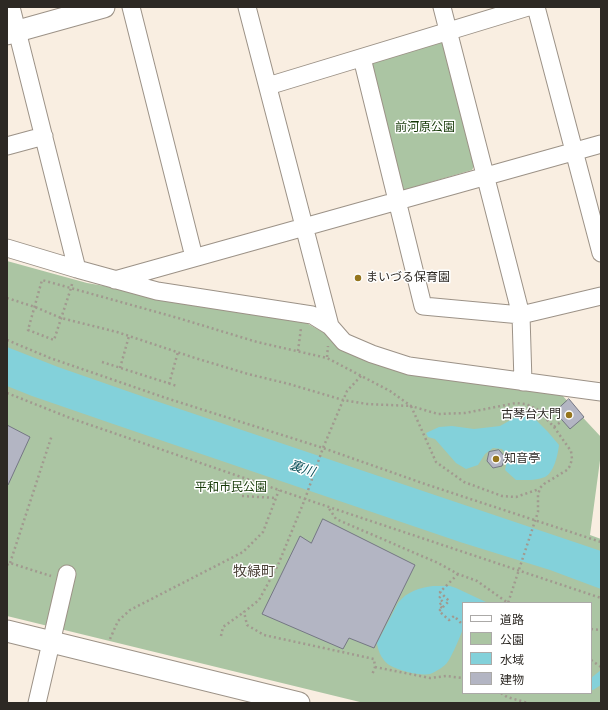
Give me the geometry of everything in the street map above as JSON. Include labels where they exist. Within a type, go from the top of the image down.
[{"type":"street","points":[[11,7],[12,32],[44,136],[77,269]]},
{"type":"street","points":[[12,32],[104,7]]},
{"type":"street","points":[[131,7],[194,258]]},
{"type":"street","points":[[247,7],[330,326]]},
{"type":"street","points":[[442,7],[521,315],[523,382]]},
{"type":"street","points":[[268,86],[528,7]]},
{"type":"street","points":[[536,7],[601,253]]},
{"type":"street","points":[[362,58],[423,306],[521,315],[601,296]]},
{"type":"street","points":[[7,146],[44,136]]},
{"type":"street","points":[[114,280],[601,144]]},
{"type":"street","points":[[7,248],[114,280],[157,291],[312,315],[330,326],[344,342],[372,354],[409,366],[601,393]]},
{"type":"street","points":[[37,703],[52,642],[59,575]]},
{"type":"street","points":[[7,631],[288,702]]},
{"type":"path","points":[[7,298],[35,307],[61,318],[117,332],[248,374],[343,400],[367,404],[411,406],[438,414],[465,413],[516,403],[526,404],[537,409],[554,427],[570,449],[571,463],[565,472],[544,484],[540,488],[516,497],[502,496],[464,482],[436,462],[411,406],[390,391],[327,358],[256,342],[178,318],[71,288],[42,280],[35,307],[28,330],[54,340],[61,318],[71,288],[77,269]]},
{"type":"path","points":[[298,351],[303,314]]},
{"type":"path","points":[[120,368],[129,336]]},
{"type":"path","points":[[7,340],[50,358],[166,398],[323,448],[535,522],[601,542]]},
{"type":"path","points":[[169,384],[178,352]]},
{"type":"path","points":[[102,362],[177,386]]},
{"type":"path","points":[[221,636],[223,627],[260,600],[278,565],[305,499],[323,448],[347,391],[361,376]]},
{"type":"path","points":[[7,393],[70,418],[328,507],[519,569],[601,598]]},
{"type":"path","points":[[554,427],[562,421]]},
{"type":"path","points":[[52,435],[8,564],[59,575]]},
{"type":"path","points":[[508,602],[538,512],[538,494],[540,488]]},
{"type":"path","points":[[107,645],[118,621],[130,610],[243,552],[263,532],[279,490]]},
{"type":"path","points":[[242,496],[276,498]]},
{"type":"path","points":[[328,507],[336,519],[438,563],[458,574],[477,581],[507,602]]},
{"type":"path","points":[[442,608],[439,605],[443,602],[439,598],[442,595],[440,592],[458,574]]},
{"type":"path","points":[[442,595],[449,601],[439,611],[449,620],[454,616],[462,624]]},
{"type":"path","points":[[244,612],[247,625],[264,635],[374,659],[375,667],[372,675]]},
{"type":"path","points":[[592,661],[601,667]]},
{"type":"path","points":[[375,667],[430,678],[446,676],[462,678]]},
{"type":"path","points":[[502,694],[507,697],[528,703]]},
{"type":"green space","name":"前河原公園","points":[[438,41],[446,45],[476,163],[472,170],[404,190],[398,186],[371,62]]},
{"type":"green space","name":"平和市民公園","points":[[7,261],[87,283],[301,320],[328,335],[342,347],[560,393],[601,437],[601,453],[590,535],[601,539],[601,703],[364,703],[7,616]]},
{"type":"water","name":"裏川","points":[[7,347],[58,367],[147,398],[601,551],[601,589],[550,570],[460,542],[119,426],[7,386]]},
{"type":"water","points":[[530,414],[559,445],[557,458],[551,472],[545,477],[538,479],[516,480],[505,470],[508,456],[502,449],[493,448],[485,454],[478,465],[466,469],[456,463],[435,439],[428,437],[426,433],[439,427],[452,426],[474,429],[500,426],[516,417]]},
{"type":"water","points":[[433,586],[450,586],[486,602],[462,602],[462,631],[456,647],[446,664],[430,674],[416,674],[391,666],[381,656],[377,643],[398,603],[405,596],[419,589]]},
{"type":"water","points":[[601,670],[601,685],[593,690],[592,690],[592,677]]},
{"type":"building","name":"古琴台大門","points":[[569,399],[584,417],[570,429],[555,412]]},
{"type":"building","points":[[7,425],[30,437],[8,485],[7,484]]},
{"type":"building","name":"知音亭","points":[[499,450],[505,457],[502,466],[493,468],[487,461],[489,452]]},
{"type":"building","points":[[323,519],[415,565],[374,648],[349,638],[343,649],[262,614],[300,536],[311,543]]},
{"type":"place","name":"まいづる保育園","points":[[358,278]]},
{"type":"place","name":"古琴台大門","points":[[569,415]]},
{"type":"place","name":"知音亭","points":[[496,459]]},
{"type":"district","name":"牧緑町","points":[[254,572]]}]
